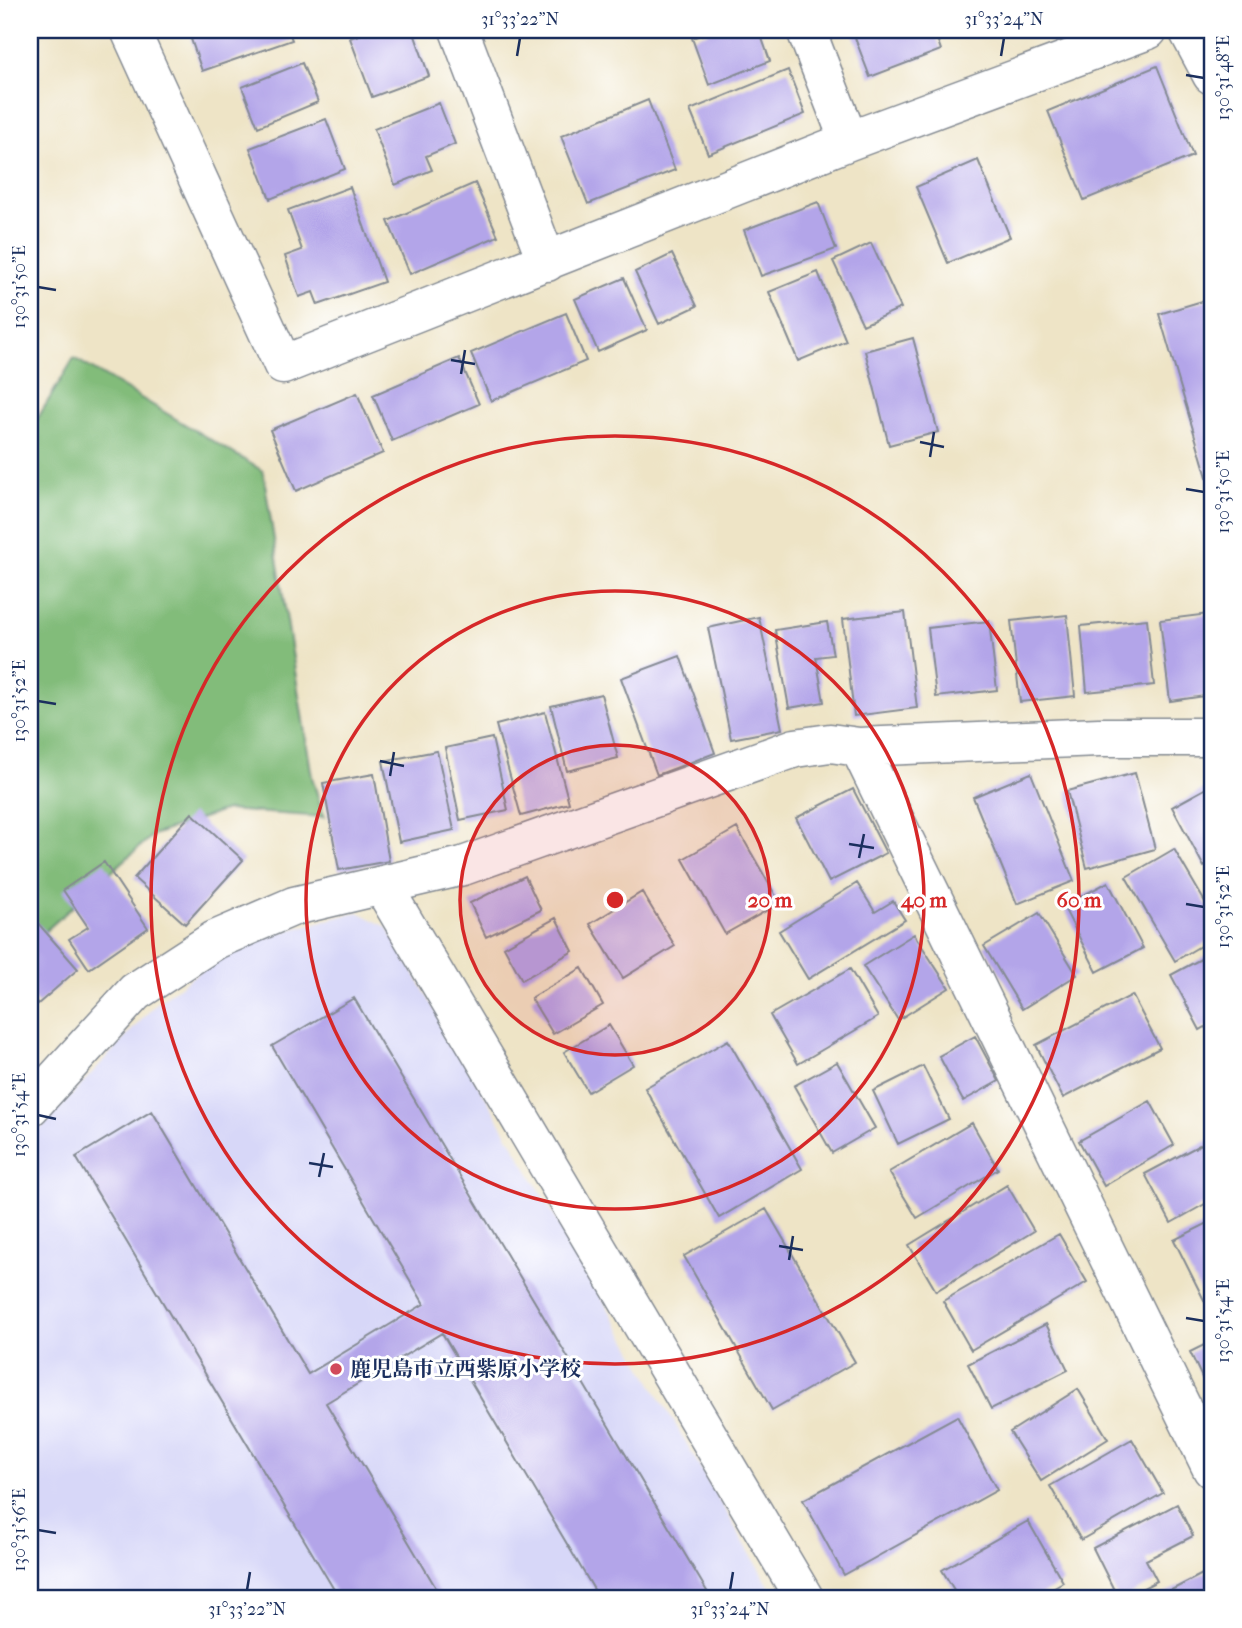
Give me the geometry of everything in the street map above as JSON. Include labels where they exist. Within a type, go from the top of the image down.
[{"type":"street","points":[[130,30],[283,365],[849,141],[1148,30]]},
{"type":"street","points":[[460,30],[547,262]]},
{"type":"street","points":[[806,30],[849,141]]},
{"type":"street","points":[[1188,30],[1212,75]]},
{"type":"street","points":[[30,1107],[135,992],[215,940],[294,906],[463,866],[795,748],[830,743],[859,747],[1099,737],[1212,737]]},
{"type":"street","points":[[859,747],[1212,1469]]},
{"type":"street","points":[[382,885],[804,1598]]},
{"type":"shaded area","name":"鹿児島市立西紫原小学校","points":[[358,912],[387,927],[776,1598],[30,1598],[30,1140],[157,1003],[211,963],[259,938]]},
{"type":"green space","points":[[74,358],[263,471],[312,777],[324,817],[226,810],[153,835],[41,935],[30,940],[30,431]]},
{"type":"building","points":[[216,30],[288,30],[292,40],[202,71],[191,39]]},
{"type":"building","points":[[373,30],[413,30],[429,76],[372,97],[350,38]]},
{"type":"building","points":[[714,30],[759,30],[770,61],[709,85],[692,38]]},
{"type":"building","points":[[852,30],[934,30],[941,50],[870,77]]},
{"type":"building","points":[[302,63],[318,102],[258,127],[242,87]]},
{"type":"building","points":[[1157,66],[1193,156],[1084,200],[1048,111]]},
{"type":"building","points":[[788,70],[805,114],[708,154],[690,110]]},
{"type":"building","points":[[648,100],[675,170],[588,204],[561,136]]},
{"type":"building","points":[[439,103],[455,144],[426,156],[432,170],[395,185],[374,129]]},
{"type":"building","points":[[326,119],[345,169],[270,199],[250,148]]},
{"type":"building","points":[[978,160],[1010,237],[948,263],[916,187]]},
{"type":"building","points":[[475,183],[498,236],[410,274],[388,221]]},
{"type":"building","points":[[350,187],[384,282],[318,305],[313,292],[299,297],[285,256],[302,250],[288,210]]},
{"type":"building","points":[[818,202],[836,249],[761,276],[744,230]]},
{"type":"building","points":[[871,243],[901,308],[863,325],[833,261]]},
{"type":"building","points":[[672,254],[697,306],[659,324],[635,272]]},
{"type":"building","points":[[818,272],[846,341],[798,361],[769,292]]},
{"type":"building","points":[[624,278],[647,330],[598,352],[575,299]]},
{"type":"building","points":[[1212,298],[1212,494],[1159,314]]},
{"type":"building","points":[[566,313],[586,361],[491,401],[471,353]]},
{"type":"building","points":[[913,338],[938,432],[889,445],[865,351]]},
{"type":"building","points":[[459,358],[479,404],[392,441],[373,395]]},
{"type":"building","points":[[357,393],[383,453],[296,491],[270,430]]},
{"type":"building","points":[[905,612],[917,708],[854,716],[843,619]]},
{"type":"building","points":[[1208,614],[1212,695],[1170,701],[1160,620]]},
{"type":"building","points":[[1067,615],[1075,696],[1020,702],[1011,621]]},
{"type":"building","points":[[759,617],[782,729],[731,739],[708,628]]},
{"type":"building","points":[[1147,619],[1154,685],[1087,692],[1081,626]]},
{"type":"building","points":[[989,621],[997,690],[936,697],[928,628]]},
{"type":"building","points":[[827,622],[833,655],[816,657],[824,702],[789,708],[775,630]]},
{"type":"building","points":[[680,656],[715,753],[657,775],[621,678]]},
{"type":"building","points":[[601,694],[618,758],[567,771],[551,706]]},
{"type":"building","points":[[545,712],[569,803],[521,816],[496,725]]},
{"type":"building","points":[[492,738],[508,810],[460,820],[445,748]]},
{"type":"building","points":[[437,751],[454,830],[399,842],[383,761]]},
{"type":"building","points":[[1031,773],[1074,881],[1017,904],[973,797]]},
{"type":"building","points":[[1135,773],[1155,849],[1087,868],[1067,791]]},
{"type":"building","points":[[374,774],[389,861],[339,870],[323,783]]},
{"type":"building","points":[[1212,785],[1212,863],[1204,867],[1172,807]]},
{"type":"building","points":[[853,789],[886,853],[829,882],[796,818]]},
{"type":"building","points":[[192,813],[243,860],[185,924],[134,878]]},
{"type":"building","points":[[737,828],[780,903],[725,934],[683,859]]},
{"type":"building","points":[[1174,849],[1212,914],[1212,939],[1175,961],[1126,877]]},
{"type":"building","points":[[104,862],[148,928],[89,969],[69,939],[88,927],[63,890]]},
{"type":"building","points":[[525,876],[541,910],[486,937],[470,903]]},
{"type":"building","points":[[1108,882],[1143,948],[1097,972],[1063,906]]},
{"type":"building","points":[[857,883],[875,912],[893,901],[905,920],[808,979],[779,931]]},
{"type":"building","points":[[642,892],[675,946],[623,978],[590,924]]},
{"type":"building","points":[[1039,913],[1077,975],[1022,1009],[984,946]]},
{"type":"building","points":[[30,914],[78,969],[38,1004],[30,994]]},
{"type":"building","points":[[556,918],[573,951],[522,980],[504,947]]},
{"type":"building","points":[[914,934],[949,988],[898,1020],[863,966]]},
{"type":"building","points":[[1212,953],[1212,1023],[1200,1030],[1171,975]]},
{"type":"building","points":[[582,968],[603,1005],[553,1034],[531,998]]},
{"type":"building","points":[[850,969],[878,1017],[798,1064],[770,1015]]},
{"type":"building","points":[[1132,995],[1160,1048],[1063,1098],[1036,1045]]},
{"type":"building","points":[[354,998],[711,1598],[599,1598],[442,1333],[326,1403],[442,1598],[339,1598],[76,1157],[152,1111],[308,1374],[424,1304],[272,1046]]},
{"type":"building","points":[[609,1025],[633,1065],[588,1092],[564,1052]]},
{"type":"building","points":[[975,1036],[999,1081],[963,1101],[939,1056]]},
{"type":"building","points":[[728,1040],[802,1169],[719,1218],[645,1088]]},
{"type":"building","points":[[837,1062],[875,1128],[832,1153],[794,1086]]},
{"type":"building","points":[[923,1066],[949,1119],[898,1144],[873,1091]]},
{"type":"building","points":[[1150,1101],[1174,1145],[1104,1186],[1079,1141]]},
{"type":"building","points":[[972,1123],[998,1169],[917,1218],[889,1172]]},
{"type":"building","points":[[1211,1139],[1212,1200],[1171,1223],[1145,1174]]},
{"type":"building","points":[[1007,1185],[1034,1231],[936,1291],[909,1245]]},
{"type":"building","points":[[766,1209],[855,1362],[772,1410],[684,1256]]},
{"type":"building","points":[[1212,1221],[1212,1309],[1209,1310],[1174,1240]]},
{"type":"building","points":[[1059,1234],[1087,1282],[971,1350],[943,1301]]},
{"type":"building","points":[[1046,1324],[1068,1370],[991,1409],[968,1364]]},
{"type":"building","points":[[1212,1341],[1212,1399],[1190,1352]]},
{"type":"building","points":[[1078,1389],[1108,1439],[1041,1481],[1010,1432]]},
{"type":"building","points":[[957,1416],[997,1490],[844,1575],[803,1500]]},
{"type":"building","points":[[1132,1439],[1163,1493],[1081,1540],[1050,1486]]},
{"type":"building","points":[[1177,1504],[1193,1536],[1146,1560],[1157,1581],[1124,1598],[1118,1598],[1093,1548]]},
{"type":"building","points":[[1028,1521],[1063,1582],[1035,1598],[959,1598],[942,1570]]},
{"type":"building","points":[[1212,1569],[1212,1598],[1156,1598]]},
{"type":"place","name":"鹿児島市立西紫原小学校","points":[[336,1369]]}]
